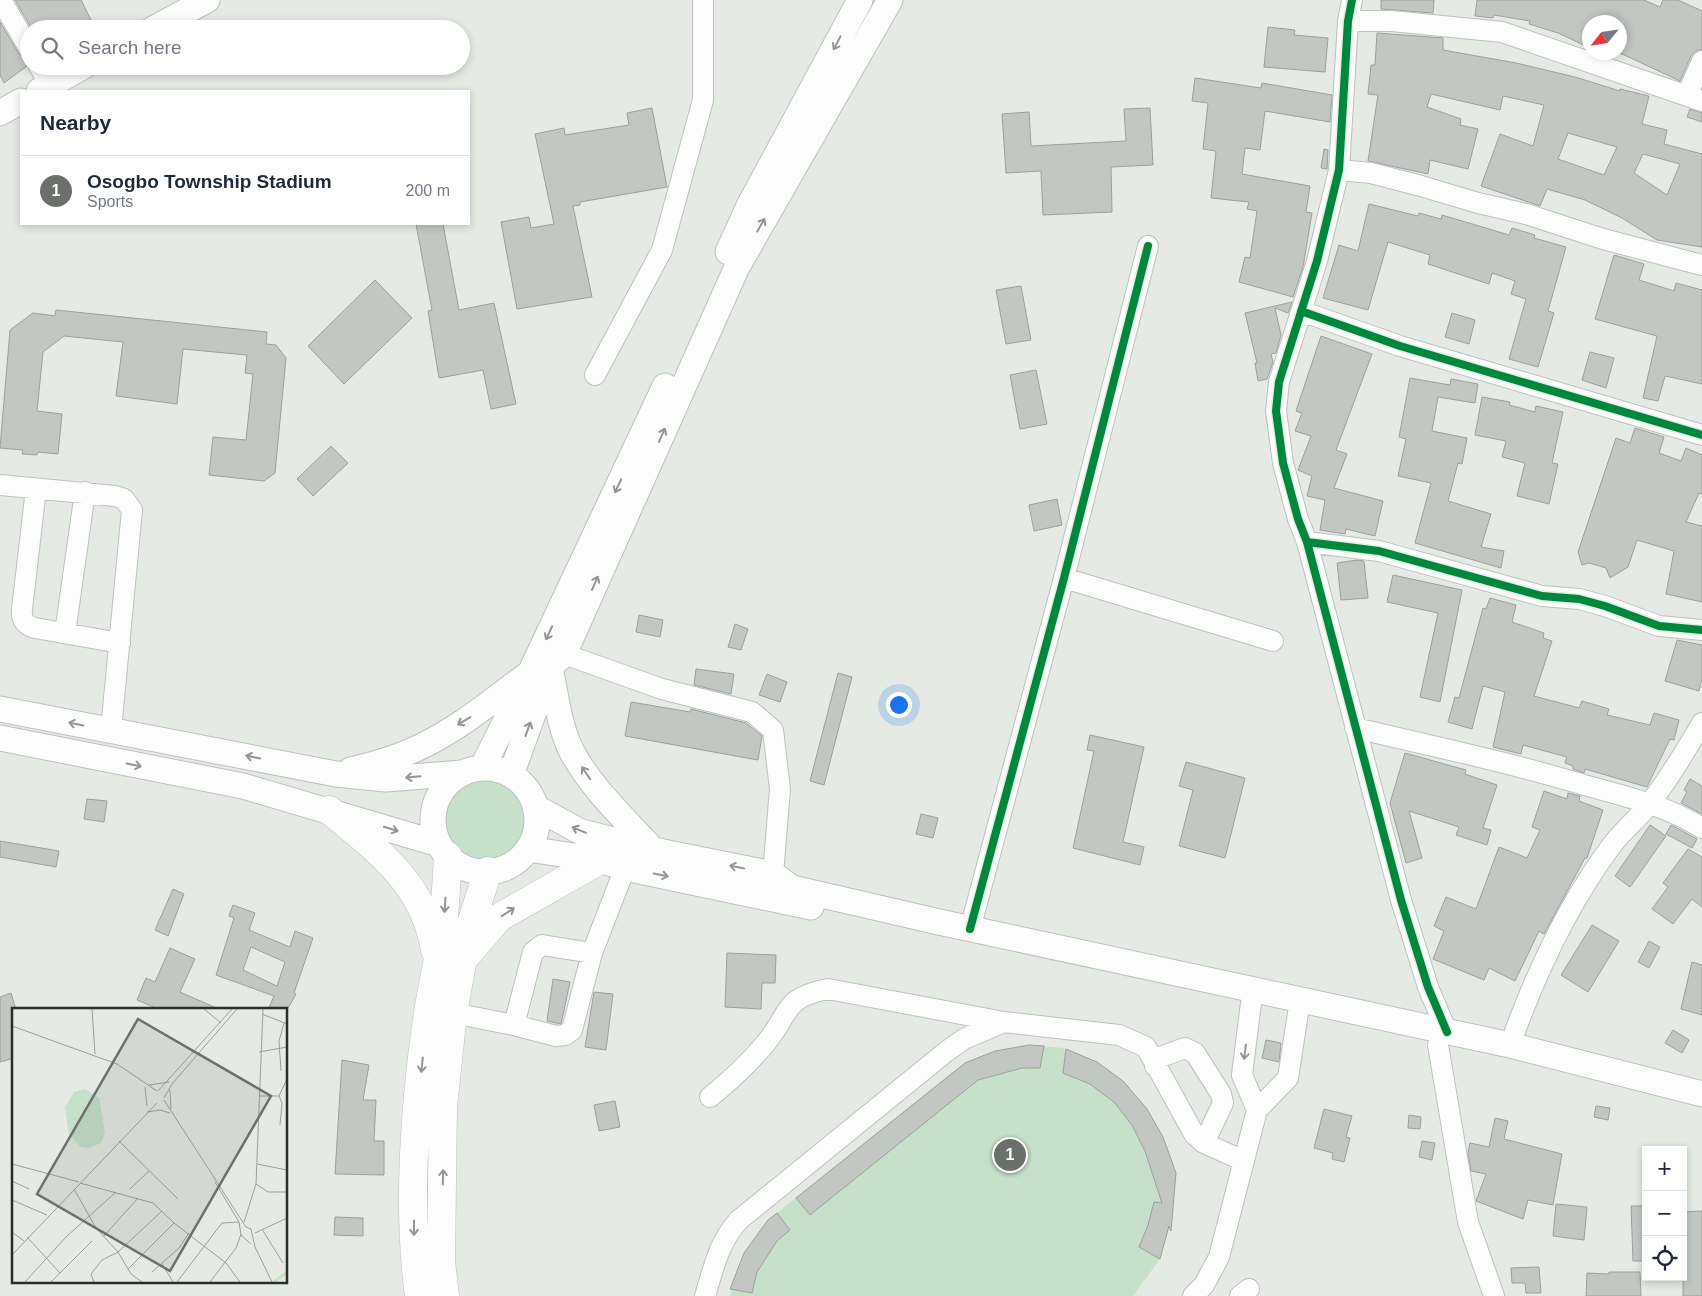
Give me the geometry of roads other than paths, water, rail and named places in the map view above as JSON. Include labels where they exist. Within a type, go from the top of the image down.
[{"type":"highway","points":[[328,810],[389,860],[422,906],[434,940],[450,962]]},
{"type":"highway","points":[[444,850],[443,930],[450,962],[453,1013],[443,1107],[441,1261],[444,1296]]},
{"type":"highway","points":[[450,962],[500,917],[612,864]]},
{"type":"highway","points":[[419,1296],[414,1262],[414,1188],[418,1098],[426,1025],[450,962],[467,936],[488,871]]},
{"type":"main road","points":[[170,20],[207,0]]},
{"type":"main road","points":[[511,775],[548,664],[750,206],[860,0]]},
{"type":"main road","points":[[0,709],[336,774],[386,779],[472,770],[497,769],[511,775],[530,794],[535,807],[536,822],[534,836],[528,849],[510,865],[488,871],[473,870],[460,865],[444,850],[434,828],[433,812],[438,796],[448,782],[472,770],[548,664],[737,267],[890,0]]},
{"type":"main road","points":[[43,81],[59,75]]},
{"type":"main road","points":[[0,113],[20,102]]},
{"type":"main road","points":[[336,774],[382,762],[424,745],[471,717],[548,664]]},
{"type":"main road","points":[[548,664],[561,719],[572,752],[596,788],[652,850]]},
{"type":"main road","points":[[0,738],[243,786],[328,810],[444,850]]},
{"type":"main road","points":[[535,807],[581,832],[652,850],[773,874],[792,888],[1442,1039],[1471,1051],[1702,1110]]},
{"type":"main road","points":[[528,849],[612,864],[1298,1013],[1442,1039],[1510,1045],[1702,1094]]},
{"type":"street","points":[[1,0],[20,33]]},
{"type":"street","points":[[595,375],[662,250],[703,100],[703,0]]},
{"type":"street","points":[[1352,0],[1348,21],[1339,170],[1317,261],[1279,382],[1276,411],[1277,432],[1283,463],[1298,519],[1307,542],[1401,900],[1442,1039],[1468,1222],[1494,1296]]},
{"type":"street","points":[[1348,21],[1392,21],[1502,32],[1695,98],[1702,61]]},
{"type":"street","points":[[1339,170],[1371,173],[1421,186],[1478,203],[1526,214],[1603,239],[1702,265]]},
{"type":"street","points":[[970,929],[1064,578],[1148,246]]},
{"type":"street","points":[[1301,312],[1400,346],[1702,435]]},
{"type":"street","points":[[0,485],[85,492],[124,499],[132,510],[111,730]]},
{"type":"street","points":[[36,489],[21,616],[29,626],[120,643]]},
{"type":"street","points":[[66,633],[85,492]]},
{"type":"street","points":[[1307,542],[1379,551],[1542,596],[1580,600],[1605,606],[1659,626],[1702,630]]},
{"type":"street","points":[[1064,578],[1273,641]]},
{"type":"street","points":[[548,664],[662,689],[752,712],[773,730],[780,790],[773,874]]},
{"type":"street","points":[[1510,1045],[1530,989],[1549,948],[1612,845],[1650,804],[1681,759],[1702,723]]},
{"type":"street","points":[[1355,728],[1522,767],[1680,814],[1702,828]]},
{"type":"street","points":[[453,1013],[514,1025],[556,1036],[565,1035],[572,1030],[612,864]]},
{"type":"street","points":[[514,1025],[533,952],[536,948],[542,945],[592,953]]},
{"type":"street","points":[[710,1097],[736,1077],[767,1042],[787,1008],[808,993],[828,989],[1004,1022],[1119,1036],[1146,1047],[1194,1134],[1204,1143],[1244,1161]]},
{"type":"street","points":[[1251,1003],[1242,1075],[1257,1110]]},
{"type":"street","points":[[1193,1296],[1204,1285],[1220,1257],[1257,1110],[1288,1078],[1298,1013]]},
{"type":"street","points":[[705,1296],[721,1246],[731,1228],[739,1220],[947,1051],[964,1039],[1004,1022]]},
{"type":"street","points":[[1155,1066],[1158,1058],[1185,1048],[1195,1053],[1220,1094],[1223,1103],[1204,1143]]},
{"type":"place","name":"Osogbo Township Stadium","points":[[1010,1155]]}]
